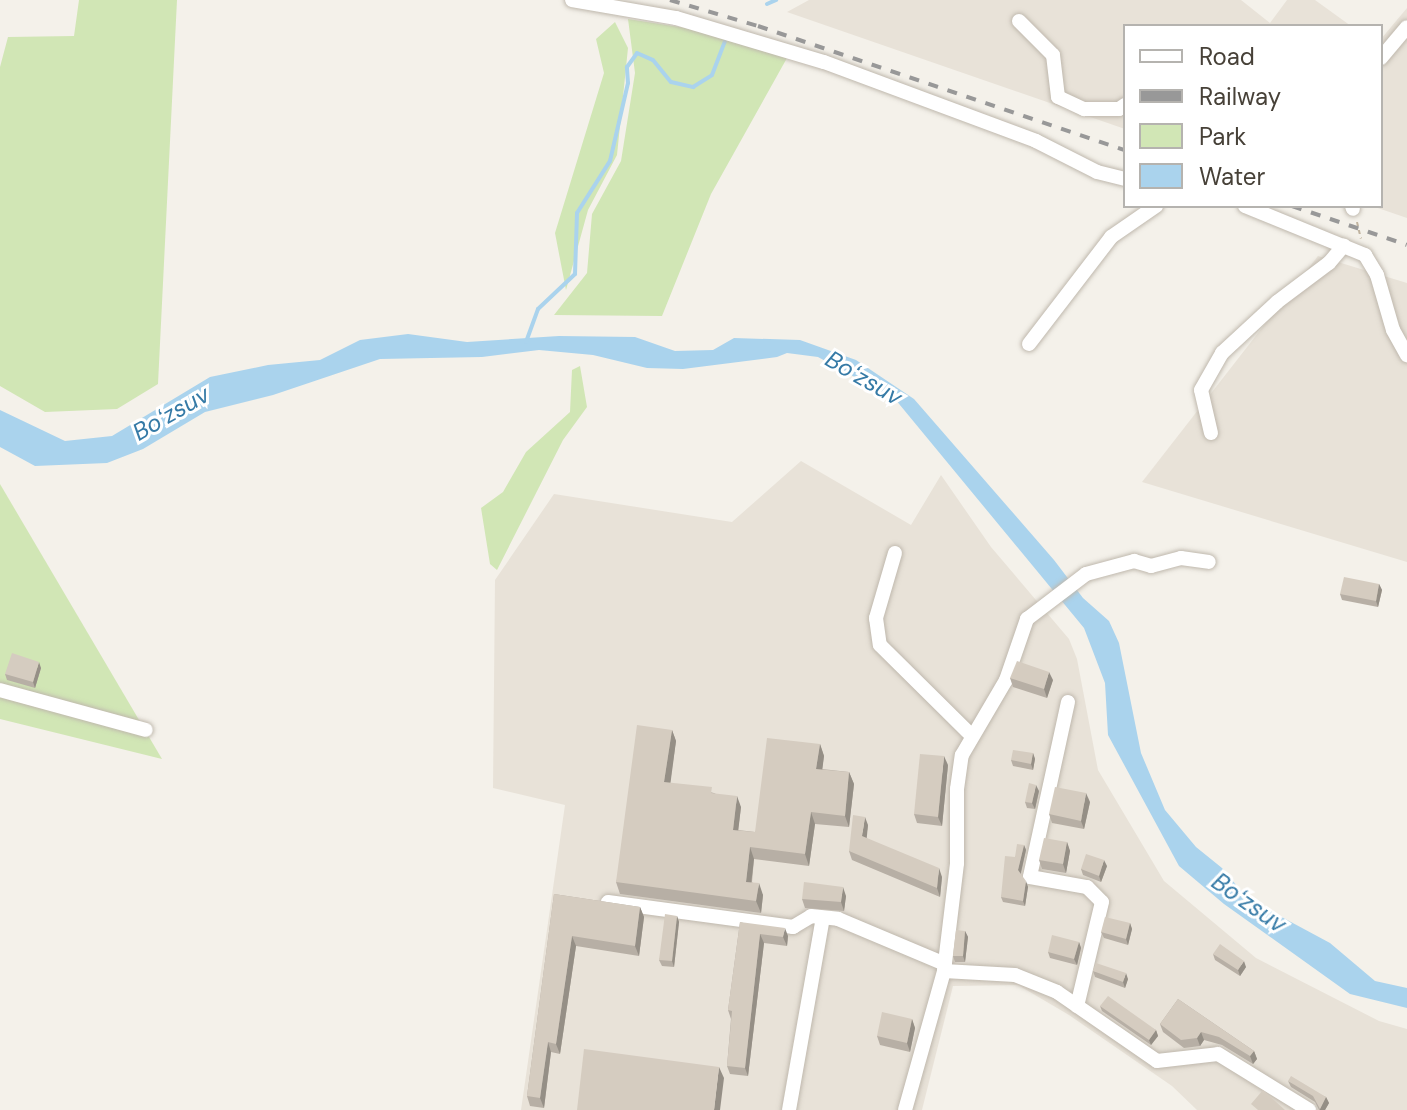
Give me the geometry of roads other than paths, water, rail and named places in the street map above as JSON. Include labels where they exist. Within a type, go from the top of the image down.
[{"type":"street","points":[[572,0],[676,18],[824,62],[1036,141],[1097,172],[1123,178]]},
{"type":"street","points":[[1019,21],[1053,55],[1058,97],[1084,109],[1123,106]]},
{"type":"street","points":[[1383,56],[1407,27]]},
{"type":"street","points":[[1029,344],[1111,237],[1153,208]]},
{"type":"street","points":[[1250,208],[1344,245],[1363,248],[1377,275],[1393,330],[1407,355]]},
{"type":"street","points":[[1211,433],[1201,390],[1222,353],[1277,302],[1329,263],[1344,245]]},
{"type":"street","points":[[895,553],[876,618],[880,645],[971,735]]},
{"type":"street","points":[[905,1110],[945,968],[957,863],[957,789],[962,755],[1006,680],[1027,619],[1086,574],[1134,561],[1151,566],[1181,558],[1209,562]]},
{"type":"street","points":[[0,690],[146,730]]},
{"type":"street","points":[[1068,702],[1030,877],[1087,887],[1102,902],[1077,1006]]},
{"type":"street","points":[[608,902],[793,927],[811,916],[838,919],[945,968],[1015,975],[1057,992],[1157,1061],[1218,1054],[1309,1110]]},
{"type":"street","points":[[789,1110],[823,918]]},
{"type":"water","name":"Boʻzsuv","points":[[408,334],[467,342],[559,336],[635,337],[675,351],[713,350],[734,338],[800,340],[856,360],[914,399],[1054,560],[1083,598],[1109,621],[1119,643],[1141,753],[1165,810],[1196,847],[1222,868],[1248,899],[1330,943],[1375,981],[1407,988],[1407,1008],[1350,994],[1224,904],[1179,866],[1108,735],[1105,683],[1084,628],[895,399],[818,357],[787,353],[777,357],[683,369],[647,368],[593,355],[539,350],[482,357],[380,359],[273,395],[205,412],[143,449],[107,463],[35,466],[0,447],[0,410],[65,441],[112,436],[210,377],[268,365],[320,360],[360,340]]},
{"type":"waterway","points":[[767,4],[776,0]]},
{"type":"waterway","points":[[526,342],[538,309],[575,274],[577,213],[610,161],[628,83],[627,67],[637,53],[653,60],[671,82],[693,87],[712,75],[725,41]]},
{"type":"railway","points":[[670,0],[758,26],[1123,149]]},
{"type":"railway","points":[[1298,208],[1407,245]]}]
